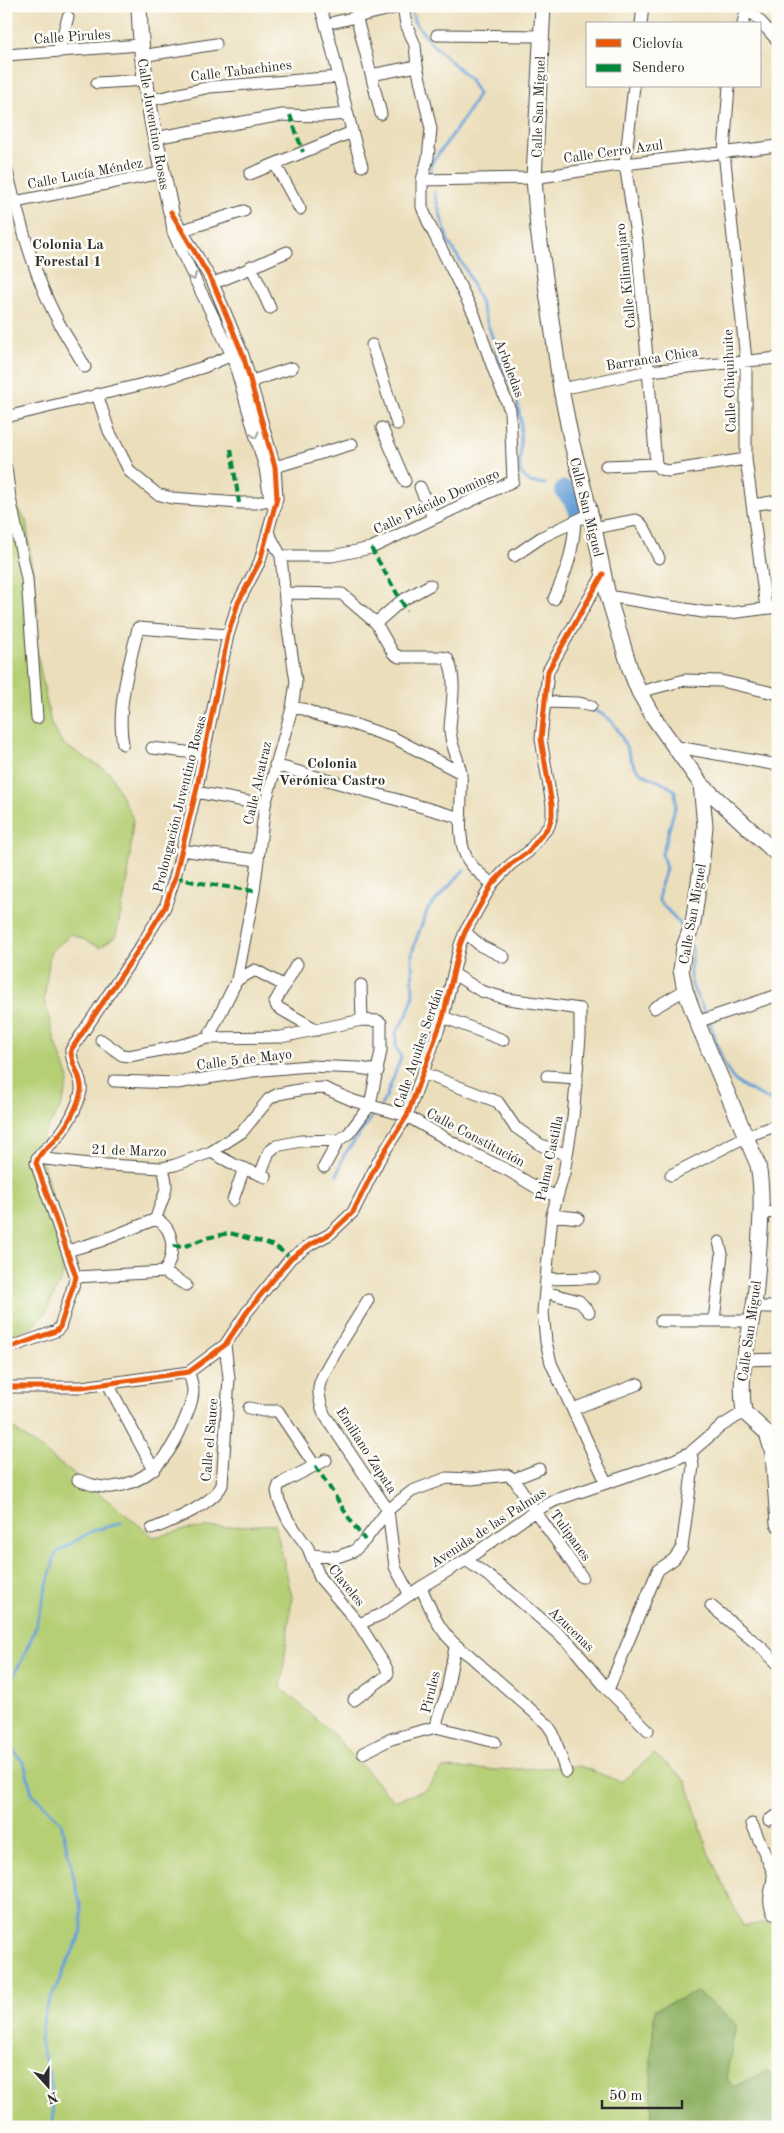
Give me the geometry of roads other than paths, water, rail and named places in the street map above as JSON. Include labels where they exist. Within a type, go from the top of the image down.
[{"type":"street","name":"Calle Juventino Rosas","points":[[139,6],[141,51],[147,101],[161,173],[171,212],[232,355],[242,389]]},
{"type":"street","points":[[320,6],[362,166]]},
{"type":"street","points":[[335,22],[356,15],[403,6]]},
{"type":"street","name":"Arboledas","points":[[403,6],[406,24],[415,45],[417,66],[430,129],[428,158],[422,180],[421,196],[426,216],[466,298],[510,410],[513,482]]},
{"type":"street","points":[[641,22],[643,6]]},
{"type":"street","points":[[743,22],[747,6]]},
{"type":"street","points":[[747,6],[761,22]]},
{"type":"street","name":"Calle San Miguel","points":[[542,8],[534,178],[538,229],[561,389],[608,596],[631,672],[639,692],[672,746],[701,784],[705,826],[700,877],[689,934],[682,952],[681,970],[685,990],[758,1165],[761,1181],[761,1213],[752,1314],[741,1381],[744,1412]]},
{"type":"street","points":[[356,15],[381,114]]},
{"type":"street","points":[[58,52],[68,17]]},
{"type":"street","points":[[762,23],[778,41]]},
{"type":"street","points":[[437,35],[540,36]]},
{"type":"street","name":"Calle Pirules","points":[[6,55],[141,51],[216,44]]},
{"type":"street","points":[[371,75],[417,66]]},
{"type":"street","name":"Calle Tabachines","points":[[147,101],[210,87],[339,77]]},
{"type":"street","points":[[97,84],[145,80]]},
{"type":"street","name":"Calle Kilimanjaro","points":[[634,88],[625,164],[638,241],[650,371],[656,464]]},
{"type":"street","name":"Calle Chiquihuite","points":[[728,88],[724,152],[746,360],[746,459],[752,504],[772,608]]},
{"type":"street","points":[[154,138],[282,115],[323,116],[347,114]]},
{"type":"street","points":[[250,174],[352,132]]},
{"type":"street","name":"Calle Cerro Azul","points":[[422,180],[534,178],[625,164],[778,146]]},
{"type":"street","points":[[275,164],[300,209]]},
{"type":"street","points":[[6,168],[38,273],[55,317],[85,367]]},
{"type":"street","name":"Calle Lucía Méndez","points":[[15,202],[161,173]]},
{"type":"street","points":[[178,231],[244,211]]},
{"type":"street","name":"Calle Juventino Rosas","points":[[178,231],[213,284],[234,330],[252,381]]},
{"type":"street","points":[[213,284],[287,252]]},
{"type":"street","points":[[251,266],[270,308]]},
{"type":"street","points":[[372,345],[397,424]]},
{"type":"street","points":[[6,417],[172,377],[204,367],[232,355]]},
{"type":"street","name":"Barranca Chica","points":[[561,389],[650,371],[778,358]]},
{"type":"street","points":[[252,381],[292,368]]},
{"type":"street","name":"Prolongación Juventino Rosas","points":[[37,1158],[56,1139],[76,1107],[81,1085],[72,1060],[71,1050],[142,946],[165,907],[181,850],[220,683],[228,635],[238,603],[260,561],[274,502],[275,467],[252,381]]},
{"type":"street","name":"Prolongación Juventino Rosas","points":[[242,389],[274,502]]},
{"type":"street","points":[[97,394],[109,431],[130,472],[157,494],[164,497],[248,503],[274,502]]},
{"type":"street","points":[[382,428],[405,481]]},
{"type":"street","points":[[275,467],[352,444]]},
{"type":"street","points":[[606,466],[656,464],[660,469],[668,471],[746,459]]},
{"type":"street","points":[[6,468],[10,498],[27,579],[37,718]]},
{"type":"street","name":"Calle Plácido Domingo","points":[[281,556],[332,556],[371,548],[513,482]]},
{"type":"street","points":[[420,487],[433,518]]},
{"type":"street","points":[[752,504],[778,501]]},
{"type":"street","points":[[514,556],[542,537],[575,521],[636,520],[644,525],[649,541],[659,558]]},
{"type":"street","points":[[554,599],[568,568],[575,521]]},
{"type":"street","name":"Calle Alcatraz","points":[[208,1038],[237,980],[254,891],[256,860],[265,805],[292,708],[296,682],[287,622],[286,593],[281,556],[268,532]]},
{"type":"street","name":"Calle Aquiles Serdán","points":[[189,1372],[225,1345],[248,1312],[291,1258],[330,1234],[353,1212],[379,1160],[407,1116],[444,1017],[460,945],[465,932],[492,884],[511,864],[528,852],[549,826],[552,816],[552,805],[541,739],[548,671],[603,574]]},
{"type":"street","points":[[376,622],[401,601],[430,585]]},
{"type":"street","points":[[286,593],[338,592],[376,622],[393,653],[399,657],[447,658],[451,665],[452,687],[450,732],[461,773],[462,846],[466,858],[472,867],[492,884]]},
{"type":"street","points":[[608,596],[704,612],[730,614],[772,608]]},
{"type":"street","points":[[123,744],[125,692],[138,628],[228,635]]},
{"type":"street","points":[[639,692],[685,680],[712,680],[778,694]]},
{"type":"street","points":[[545,702],[562,701],[591,706]]},
{"type":"street","points":[[292,708],[304,709],[320,716],[347,722],[394,738],[461,773]]},
{"type":"street","points":[[672,746],[778,765]]},
{"type":"street","points":[[152,748],[203,754]]},
{"type":"street","points":[[275,765],[343,786],[462,818]]},
{"type":"street","points":[[701,784],[778,855]]},
{"type":"street","points":[[196,792],[265,805]]},
{"type":"street","points":[[181,850],[256,860]]},
{"type":"street","points":[[465,932],[481,946],[504,957]]},
{"type":"street","points":[[297,964],[277,997],[277,1006],[316,1030]]},
{"type":"street","points":[[237,980],[255,970],[285,986]]},
{"type":"street","name":"Palma Castilla","points":[[454,974],[481,991],[499,996],[580,1009],[577,1078],[567,1155],[552,1215],[543,1312],[546,1342],[551,1363],[606,1482]]},
{"type":"street","points":[[361,986],[362,1020]]},
{"type":"street","points":[[654,1008],[685,990]]},
{"type":"street","points":[[699,1021],[778,995]]},
{"type":"street","points":[[444,1017],[503,1040]]},
{"type":"street","points":[[101,1040],[122,1055],[129,1056],[208,1038],[281,1037],[362,1020],[378,1021],[381,1023],[378,1071],[371,1105],[349,1133],[338,1140],[324,1166]]},
{"type":"street","name":"Calle 5 de Mayo","points":[[114,1081],[177,1083],[252,1071],[309,1066],[359,1068],[378,1071]]},
{"type":"street","points":[[423,1073],[446,1080],[498,1102],[515,1127],[541,1145],[567,1155]]},
{"type":"street","points":[[547,1076],[577,1078]]},
{"type":"street","name":"21 de Marzo","points":[[37,1158],[89,1164],[162,1168],[211,1152],[242,1132],[269,1099],[278,1094],[304,1089],[324,1088],[354,1102],[371,1105]]},
{"type":"street","name":"Calle Constitución","points":[[371,1105],[407,1116],[464,1149],[557,1196]]},
{"type":"street","points":[[671,1175],[746,1136],[778,1125]]},
{"type":"street","points":[[211,1152],[263,1176],[269,1152],[276,1146],[301,1141],[338,1140]]},
{"type":"street","points":[[6,1349],[52,1334],[60,1328],[76,1277],[36,1163],[37,1158]]},
{"type":"street","points":[[156,1219],[167,1187],[162,1168]]},
{"type":"street","points":[[233,1200],[244,1168]]},
{"type":"street","points":[[761,1213],[778,1212]]},
{"type":"street","points":[[552,1215],[578,1218]]},
{"type":"street","points":[[67,1251],[101,1241],[156,1219],[162,1222],[170,1236],[172,1246],[171,1257],[164,1272]]},
{"type":"street","points":[[714,1320],[722,1254],[719,1242]]},
{"type":"street","points":[[76,1277],[164,1272],[186,1285]]},
{"type":"street","points":[[546,1278],[594,1278]]},
{"type":"street","points":[[545,1292],[579,1301],[589,1312]]},
{"type":"street","name":"Emiliano Zapata","points":[[368,1300],[318,1386],[320,1402],[324,1414],[388,1510],[395,1567],[410,1595]]},
{"type":"street","points":[[661,1321],[714,1320],[752,1314],[778,1307]]},
{"type":"street","name":"Calle el Sauce","points":[[152,1529],[195,1508],[216,1494],[222,1486],[229,1378],[225,1345]]},
{"type":"street","points":[[743,1360],[778,1359]]},
{"type":"street","points":[[6,1386],[82,1386],[189,1372],[193,1389],[188,1413],[177,1438],[166,1456],[154,1470],[140,1478],[111,1487],[97,1486],[78,1480]]},
{"type":"street","points":[[108,1384],[154,1470]]},
{"type":"street","points":[[573,1409],[638,1384]]},
{"type":"street","points":[[249,1408],[263,1411],[278,1411],[315,1466],[326,1460]]},
{"type":"street","points":[[744,1412],[767,1432],[773,1453],[778,1524]]},
{"type":"street","name":"Avenida de las Palmas","points":[[359,1624],[382,1614],[421,1587],[466,1560],[534,1511],[556,1500],[674,1460],[691,1452],[720,1427],[744,1412]]},
{"type":"street","points":[[608,1690],[658,1570],[674,1558],[682,1548],[692,1466],[691,1452]]},
{"type":"street","name":"Claveles","points":[[315,1466],[279,1485],[277,1490],[288,1520],[303,1540],[320,1578],[359,1624],[388,1673],[354,1700]]},
{"type":"street","points":[[311,1555],[337,1557],[354,1551],[388,1510],[412,1491],[447,1478],[472,1479],[500,1474],[514,1479],[539,1469]]},
{"type":"street","name":"Tulipanes","points":[[514,1479],[534,1511],[582,1576]]},
{"type":"street","name":"Azucenas","points":[[466,1560],[504,1587],[570,1644],[608,1690],[648,1730]]},
{"type":"street","points":[[421,1587],[437,1624],[455,1647],[469,1655],[546,1722],[553,1733],[566,1772]]},
{"type":"street","points":[[711,1606],[762,1648],[778,1664]]},
{"type":"street","name":"Pirules","points":[[363,1753],[391,1739],[436,1728],[446,1696],[455,1647]]},
{"type":"street","points":[[436,1728],[495,1742]]},
{"type":"street","points":[[752,1824],[773,1872],[774,1878],[768,1902],[776,1914]]},
{"type":"waterway","points":[[411,6],[414,21],[431,43],[469,78],[478,94],[462,121],[431,164],[432,175]]},
{"type":"waterway","points":[[434,192],[448,241],[466,270],[479,299],[505,374],[516,396],[521,422],[521,473],[529,482],[545,484]]},
{"type":"waterway","points":[[564,490],[576,504],[578,511]]},
{"type":"waterway","points":[[591,709],[606,716],[615,725],[637,769],[675,791],[676,804],[662,854],[666,869],[660,888],[659,901],[676,919],[684,931]]},
{"type":"waterway","points":[[381,1105],[386,1097],[401,1057],[396,1047],[396,1033],[407,1015],[413,998],[412,953],[417,937],[428,909],[464,870]]},
{"type":"waterway","points":[[691,946],[690,979],[706,1015]]},
{"type":"waterway","points":[[709,1021],[720,1055],[733,1078],[778,1107]]},
{"type":"waterway","points":[[337,1175],[344,1155],[377,1110]]},
{"type":"waterway","points":[[6,1689],[22,1660],[34,1632],[56,1553],[92,1531],[121,1523]]},
{"type":"waterway","points":[[6,1726],[11,1748],[24,1763],[32,1793],[61,1822],[81,1908],[82,1931],[45,2011],[40,2041],[50,2078],[54,2127]]},
{"type":"district","name":"Colonia La Forestal 1","points":[[68,252]]},
{"type":"district","name":"Colonia Verónica Castro","points":[[332,772]]}]
